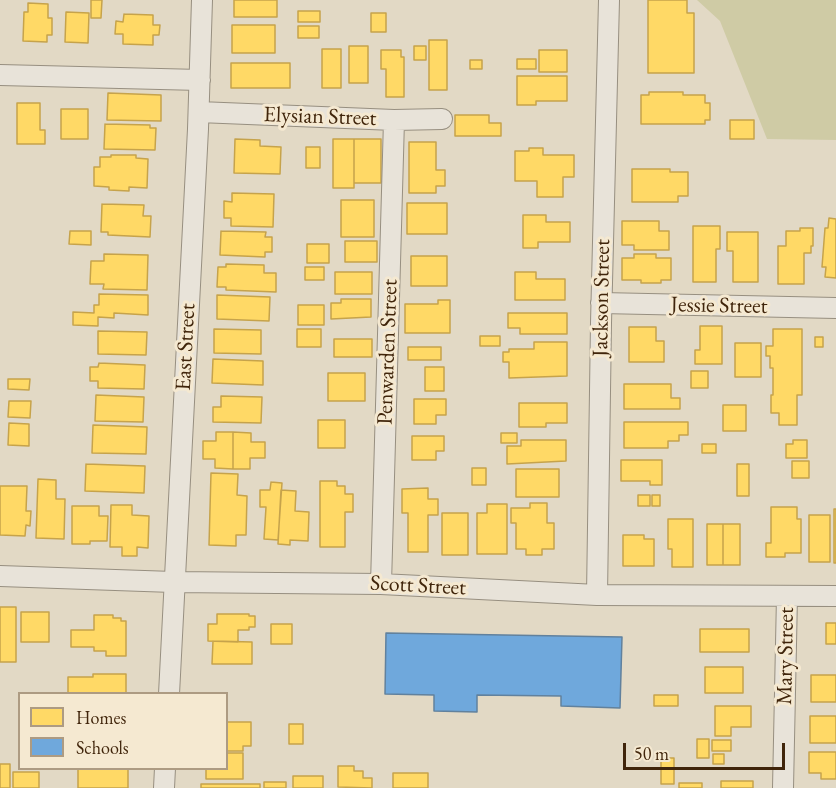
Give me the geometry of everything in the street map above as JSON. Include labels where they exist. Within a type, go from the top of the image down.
[{"type":"street","name":"East Street","points":[[168,692],[199,112],[202,0]]},
{"type":"street","name":"Jackson Street","points":[[597,595],[601,303],[609,0]]},
{"type":"street","points":[[0,75],[200,80]]},
{"type":"street","name":"Elysian Street","points":[[199,112],[394,120],[442,119]]},
{"type":"street","name":"Penwarden Street","points":[[381,584],[394,120]]},
{"type":"street","name":"Jessie Street","points":[[601,303],[836,308]]},
{"type":"street","name":"Scott Street","points":[[0,576],[173,582],[381,584],[597,595],[836,596]]},
{"type":"street","name":"Mary Street","points":[[783,788],[787,596]]},
{"type":"street","points":[[164,788],[165,770]]},
{"type":"shaded area","points":[[697,0],[836,0],[836,140],[767,139],[720,21]]},
{"type":"building: Homes","points":[[91,0],[102,0],[101,18],[91,18]]},
{"type":"building: Homes","points":[[234,0],[277,0],[277,17],[234,17]]},
{"type":"building: Homes","points":[[648,0],[687,0],[687,13],[694,13],[694,73],[648,73]]},
{"type":"building: Homes","points":[[28,3],[48,4],[48,18],[52,18],[52,35],[47,35],[47,42],[23,41],[24,12],[28,12]]},
{"type":"building: Homes","points":[[298,11],[320,11],[320,22],[298,22]]},
{"type":"building: Homes","points":[[66,12],[89,13],[88,43],[65,42]]},
{"type":"building: Homes","points":[[371,13],[386,13],[386,32],[371,32]]},
{"type":"building: Homes","points":[[124,14],[153,15],[153,25],[160,25],[159,35],[153,35],[153,45],[123,44],[123,34],[115,34],[116,21],[123,22]]},
{"type":"building: Homes","points":[[232,25],[275,25],[275,53],[232,53]]},
{"type":"building: Homes","points":[[298,26],[319,26],[319,38],[298,38]]},
{"type":"building: Homes","points":[[429,40],[447,40],[447,90],[429,90]]},
{"type":"building: Homes","points":[[349,46],[368,46],[368,83],[349,83]]},
{"type":"building: Homes","points":[[414,46],[426,46],[426,60],[414,60]]},
{"type":"building: Homes","points":[[322,49],[341,49],[341,88],[322,88]]},
{"type":"building: Homes","points":[[381,50],[401,50],[401,57],[404,57],[404,97],[386,97],[386,69],[381,69]]},
{"type":"building: Homes","points":[[539,50],[567,50],[567,72],[539,72]]},
{"type":"building: Homes","points":[[517,59],[536,59],[536,69],[517,69]]},
{"type":"building: Homes","points":[[470,60],[482,60],[482,69],[470,69]]},
{"type":"building: Homes","points":[[231,63],[290,63],[290,88],[231,88]]},
{"type":"building: Homes","points":[[517,76],[567,76],[567,101],[536,101],[536,105],[517,105]]},
{"type":"building: Homes","points":[[649,92],[683,92],[683,95],[705,95],[705,103],[710,103],[710,120],[705,120],[705,124],[641,124],[641,95],[649,95]]},
{"type":"building: Homes","points":[[108,93],[161,95],[161,121],[107,120]]},
{"type":"building: Homes","points":[[17,103],[40,103],[40,130],[45,130],[45,144],[17,144]]},
{"type":"building: Homes","points":[[61,109],[88,109],[88,139],[61,139]]},
{"type":"building: Homes","points":[[455,115],[489,115],[489,123],[501,123],[501,136],[455,136]]},
{"type":"building: Homes","points":[[730,120],[754,120],[754,139],[730,139]]},
{"type":"building: Homes","points":[[105,124],[150,125],[150,128],[156,128],[155,150],[104,149]]},
{"type":"building: Homes","points":[[235,139],[260,140],[260,146],[281,147],[280,174],[234,173]]},
{"type":"building: Homes","points":[[333,139],[354,139],[354,188],[333,188]]},
{"type":"building: Homes","points":[[354,139],[381,139],[381,183],[354,183]]},
{"type":"building: Homes","points":[[409,142],[436,142],[436,170],[445,170],[445,186],[436,186],[436,193],[409,193]]},
{"type":"building: Homes","points":[[306,147],[320,147],[320,168],[306,168]]},
{"type":"building: Homes","points":[[529,148],[543,148],[543,155],[574,155],[574,177],[563,177],[563,197],[537,197],[537,181],[515,181],[515,151],[529,151]]},
{"type":"building: Homes","points":[[111,155],[136,155],[136,158],[148,159],[147,188],[129,187],[129,191],[109,190],[109,187],[94,186],[94,167],[100,167],[100,157],[111,157]]},
{"type":"building: Homes","points":[[632,169],[670,169],[670,172],[688,172],[688,196],[678,196],[678,202],[632,202]]},
{"type":"building: Homes","points":[[232,193],[274,194],[273,227],[231,226],[231,218],[224,218],[224,201],[232,202]]},
{"type":"building: Homes","points":[[341,200],[374,200],[374,237],[341,237]]},
{"type":"building: Homes","points":[[407,203],[447,203],[447,234],[407,234]]},
{"type":"building: Homes","points":[[102,204],[144,205],[143,216],[151,216],[150,237],[108,235],[108,232],[101,232]]},
{"type":"building: Homes","points":[[523,215],[546,215],[546,222],[570,222],[570,242],[538,242],[538,248],[523,248]]},
{"type":"building: Homes","points":[[829,218],[836,219],[836,278],[825,277],[826,267],[822,267],[825,228],[828,228]]},
{"type":"building: Homes","points":[[622,221],[659,221],[659,231],[669,231],[669,250],[634,250],[634,245],[622,245]]},
{"type":"building: Homes","points":[[693,226],[720,226],[720,249],[716,249],[716,282],[693,282]]},
{"type":"building: Homes","points":[[800,228],[813,228],[811,253],[804,253],[804,284],[778,284],[778,246],[786,246],[786,231],[800,231]]},
{"type":"building: Homes","points":[[70,231],[91,231],[91,245],[69,244]]},
{"type":"building: Homes","points":[[221,231],[266,232],[265,237],[272,237],[272,252],[265,252],[265,257],[220,255]]},
{"type":"building: Homes","points":[[727,232],[758,232],[758,282],[733,282],[733,251],[727,251]]},
{"type":"building: Homes","points":[[345,241],[377,241],[377,262],[345,262]]},
{"type":"building: Homes","points":[[307,244],[329,244],[329,263],[307,263]]},
{"type":"building: Homes","points":[[104,254],[148,255],[147,290],[103,289],[104,284],[90,284],[91,261],[104,261]]},
{"type":"building: Homes","points":[[634,254],[656,254],[656,258],[671,258],[671,280],[661,280],[661,283],[641,283],[641,280],[622,280],[622,258],[634,258]]},
{"type":"building: Homes","points":[[411,256],[447,256],[447,286],[411,286]]},
{"type":"building: Homes","points":[[226,264],[264,265],[264,273],[276,273],[276,292],[226,290],[226,287],[217,287],[218,267],[226,267]]},
{"type":"building: Homes","points":[[305,267],[324,267],[324,280],[305,280]]},
{"type":"building: Homes","points":[[335,272],[372,272],[372,294],[335,294]]},
{"type":"building: Homes","points":[[515,272],[536,272],[536,279],[565,279],[565,300],[515,300]]},
{"type":"building: Homes","points":[[99,294],[148,295],[148,315],[114,313],[114,318],[98,317],[98,326],[73,325],[73,312],[94,313],[94,305],[99,305]]},
{"type":"building: Homes","points":[[217,295],[270,297],[269,321],[217,319]]},
{"type":"building: Homes","points":[[341,299],[371,299],[371,317],[331,319],[331,303],[341,303]]},
{"type":"building: Homes","points":[[438,300],[450,300],[450,333],[405,333],[405,304],[438,304]]},
{"type":"building: Homes","points":[[298,305],[324,305],[324,325],[298,325]]},
{"type":"building: Homes","points":[[508,313],[567,313],[567,334],[520,334],[520,328],[508,328]]},
{"type":"building: Homes","points":[[700,326],[722,326],[722,364],[695,364],[695,350],[700,350]]},
{"type":"building: Homes","points":[[629,327],[656,327],[656,341],[664,341],[664,362],[629,362]]},
{"type":"building: Homes","points":[[214,329],[261,330],[261,354],[214,353]]},
{"type":"building: Homes","points":[[297,329],[321,329],[321,347],[297,347]]},
{"type":"building: Homes","points":[[773,329],[802,329],[802,395],[797,395],[797,425],[779,425],[779,413],[771,413],[773,368],[770,368],[770,356],[766,356],[766,346],[773,346]]},
{"type":"building: Homes","points":[[98,331],[147,332],[146,355],[98,354]]},
{"type":"building: Homes","points":[[480,336],[500,336],[500,346],[480,346]]},
{"type":"building: Homes","points":[[815,337],[823,337],[823,347],[815,347]]},
{"type":"building: Homes","points":[[334,339],[372,339],[372,357],[334,357]]},
{"type":"building: Homes","points":[[534,342],[567,342],[567,376],[509,378],[509,362],[503,362],[503,352],[509,352],[509,349],[534,349]]},
{"type":"building: Homes","points":[[735,343],[761,343],[761,377],[735,377]]},
{"type":"building: Homes","points":[[408,347],[441,347],[441,360],[408,360]]},
{"type":"building: Homes","points":[[213,359],[263,361],[263,385],[212,383]]},
{"type":"building: Homes","points":[[99,363],[145,365],[144,389],[98,388],[98,381],[90,381],[90,367],[98,367]]},
{"type":"building: Homes","points":[[425,367],[444,367],[444,391],[425,391]]},
{"type":"building: Homes","points":[[691,371],[708,371],[708,388],[691,388]]},
{"type":"building: Homes","points":[[328,373],[365,373],[365,401],[328,401]]},
{"type":"building: Homes","points":[[8,379],[30,379],[29,390],[8,389]]},
{"type":"building: Homes","points":[[624,384],[671,384],[671,398],[680,398],[680,409],[624,409]]},
{"type":"building: Homes","points":[[96,395],[144,397],[143,422],[95,421]]},
{"type":"building: Homes","points":[[221,396],[262,397],[261,423],[213,422],[213,407],[221,407]]},
{"type":"building: Homes","points":[[414,399],[446,399],[446,415],[436,415],[436,424],[414,424]]},
{"type":"building: Homes","points":[[9,401],[31,401],[30,418],[8,417]]},
{"type":"building: Homes","points":[[519,403],[567,403],[567,423],[546,423],[546,427],[519,427]]},
{"type":"building: Homes","points":[[723,405],[746,405],[746,431],[723,431]]},
{"type":"building: Homes","points":[[318,420],[345,420],[345,448],[318,448]]},
{"type":"building: Homes","points":[[624,422],[688,422],[688,435],[679,435],[679,441],[668,441],[668,448],[624,448]]},
{"type":"building: Homes","points":[[9,423],[29,424],[29,446],[8,445]]},
{"type":"building: Homes","points":[[93,425],[147,427],[146,454],[92,453]]},
{"type":"building: Homes","points":[[216,432],[233,432],[233,469],[215,468],[215,459],[203,459],[203,441],[216,441]]},
{"type":"building: Homes","points":[[233,432],[251,433],[251,442],[265,442],[265,458],[250,458],[250,469],[233,469]]},
{"type":"building: Homes","points":[[501,433],[517,433],[517,443],[501,443]]},
{"type":"building: Homes","points":[[412,436],[444,436],[444,451],[436,451],[436,460],[412,460]]},
{"type":"building: Homes","points":[[521,440],[566,440],[566,461],[507,464],[507,446],[521,446]]},
{"type":"building: Homes","points":[[793,440],[807,440],[807,458],[786,458],[786,444],[793,444]]},
{"type":"building: Homes","points":[[702,444],[716,444],[716,453],[702,453]]},
{"type":"building: Homes","points":[[621,460],[662,460],[662,485],[650,485],[650,481],[621,481]]},
{"type":"building: Homes","points":[[792,461],[809,461],[809,478],[792,478]]},
{"type":"building: Homes","points":[[86,464],[145,466],[144,493],[85,491]]},
{"type":"building: Homes","points":[[737,464],[749,464],[749,496],[737,496]]},
{"type":"building: Homes","points":[[472,468],[486,468],[486,485],[472,485]]},
{"type":"building: Homes","points":[[516,469],[559,469],[559,497],[516,497]]},
{"type":"building: Homes","points":[[211,473],[238,474],[237,495],[247,496],[246,535],[236,535],[236,546],[209,545]]},
{"type":"building: Homes","points":[[38,479],[56,480],[56,499],[65,499],[64,539],[36,538]]},
{"type":"building: Homes","points":[[320,481],[337,481],[337,486],[345,486],[345,494],[353,494],[353,512],[345,512],[345,547],[320,547]]},
{"type":"building: Homes","points":[[271,482],[282,483],[278,540],[264,539],[266,507],[260,507],[260,490],[270,490]]},
{"type":"building: Homes","points":[[0,486],[27,486],[26,511],[31,511],[30,526],[26,525],[25,536],[0,535]]},
{"type":"building: Homes","points":[[428,488],[428,499],[438,499],[438,515],[428,515],[428,552],[408,552],[408,513],[402,513],[402,489]]},
{"type":"building: Homes","points":[[281,490],[296,491],[295,511],[309,512],[308,541],[290,540],[290,545],[278,544]]},
{"type":"building: Homes","points":[[638,495],[650,495],[650,506],[638,506]]},
{"type":"building: Homes","points":[[652,495],[660,495],[660,506],[652,506]]},
{"type":"building: Homes","points":[[530,503],[547,503],[547,523],[554,523],[554,549],[542,549],[542,555],[526,555],[526,549],[516,549],[516,523],[511,523],[511,508],[530,508]]},
{"type":"building: Homes","points":[[487,504],[507,504],[507,554],[477,554],[477,513],[487,513]]},
{"type":"building: Homes","points":[[111,505],[132,505],[132,515],[149,516],[148,548],[137,547],[137,556],[122,556],[122,547],[110,547]]},
{"type":"building: Homes","points":[[72,506],[99,506],[99,516],[108,516],[107,541],[72,544]]},
{"type":"building: Homes","points":[[771,507],[797,507],[797,519],[801,519],[801,553],[785,553],[785,557],[766,557],[766,543],[771,543]]},
{"type":"building: Homes","points":[[834,509],[836,509],[836,563],[834,563]]},
{"type":"building: Homes","points":[[442,513],[468,513],[468,555],[442,555]]},
{"type":"building: Homes","points":[[809,515],[830,515],[830,562],[809,562]]},
{"type":"building: Homes","points":[[668,519],[693,519],[693,567],[672,567],[672,549],[668,549]]},
{"type":"building: Homes","points":[[707,524],[723,524],[723,565],[707,565]]},
{"type":"building: Homes","points":[[723,524],[740,524],[740,565],[723,565]]},
{"type":"building: Homes","points":[[623,535],[644,535],[644,539],[654,539],[654,566],[623,566]]},
{"type":"building: Homes","points":[[0,607],[16,607],[16,662],[0,662]]},
{"type":"building: Homes","points":[[21,612],[49,612],[49,642],[21,642]]},
{"type":"building: Homes","points":[[217,614],[255,616],[255,627],[249,627],[249,630],[238,630],[238,642],[208,641],[208,624],[217,624]]},
{"type":"building: Homes","points":[[94,615],[113,615],[113,618],[126,621],[126,656],[106,656],[106,651],[94,651],[94,647],[71,647],[71,630],[94,630]]},
{"type":"building: Homes","points":[[826,623],[836,623],[836,644],[826,644]]},
{"type":"building: Homes","points":[[271,624],[292,624],[292,644],[271,644]]},
{"type":"building: Homes","points":[[700,629],[749,629],[749,652],[700,652]]},
{"type":"building: Homes","points":[[213,641],[252,642],[252,664],[212,664]]},
{"type":"building: Homes","points":[[705,667],[743,667],[743,693],[705,693]]},
{"type":"building: Homes","points":[[93,674],[126,674],[126,692],[68,692],[68,677],[93,677]]},
{"type":"building: Homes","points":[[811,675],[836,675],[836,702],[811,702]]},
{"type":"building: Homes","points":[[654,695],[678,695],[678,706],[654,706]]},
{"type":"building: Homes","points":[[715,706],[751,706],[751,727],[731,727],[731,736],[715,736]]},
{"type":"building: Homes","points":[[810,716],[836,716],[836,743],[810,743]]},
{"type":"building: Homes","points":[[228,722],[251,722],[251,746],[243,746],[243,751],[228,751]]},
{"type":"building: Homes","points":[[289,724],[303,724],[303,744],[289,744]]},
{"type":"building: Homes","points":[[697,739],[709,739],[709,758],[697,758]]},
{"type":"building: Homes","points":[[712,740],[731,740],[731,751],[712,751]]},
{"type":"building: Homes","points":[[809,752],[836,752],[836,779],[821,779],[821,773],[809,773]]},
{"type":"building: Homes","points":[[228,753],[243,753],[243,779],[206,779],[206,770],[228,770]]},
{"type":"building: Homes","points":[[713,754],[724,754],[724,764],[713,764]]},
{"type":"building: Homes","points":[[661,758],[674,758],[674,784],[661,784]]},
{"type":"building: Homes","points":[[0,764],[10,764],[10,788],[0,788]]},
{"type":"building: Homes","points":[[338,766],[354,766],[354,771],[363,771],[363,778],[372,778],[372,788],[338,787]]},
{"type":"building: Homes","points":[[78,770],[128,770],[128,788],[78,788]]},
{"type":"building: Homes","points":[[13,772],[39,772],[39,788],[13,788]]},
{"type":"building: Homes","points":[[393,773],[428,773],[428,788],[393,788]]},
{"type":"building: Homes","points":[[293,776],[323,776],[323,788],[293,788]]},
{"type":"building: Homes","points":[[721,781],[753,781],[753,788],[721,788]]},
{"type":"building: Homes","points":[[264,782],[286,782],[286,788],[264,788]]},
{"type":"building: Homes","points":[[679,783],[702,783],[702,788],[679,788]]},
{"type":"building: Homes","points":[[201,784],[260,784],[260,788],[201,788]]},
{"type":"building: Schools","points":[[386,633],[622,637],[620,708],[561,706],[561,696],[477,695],[477,712],[434,711],[434,695],[385,694]]}]
